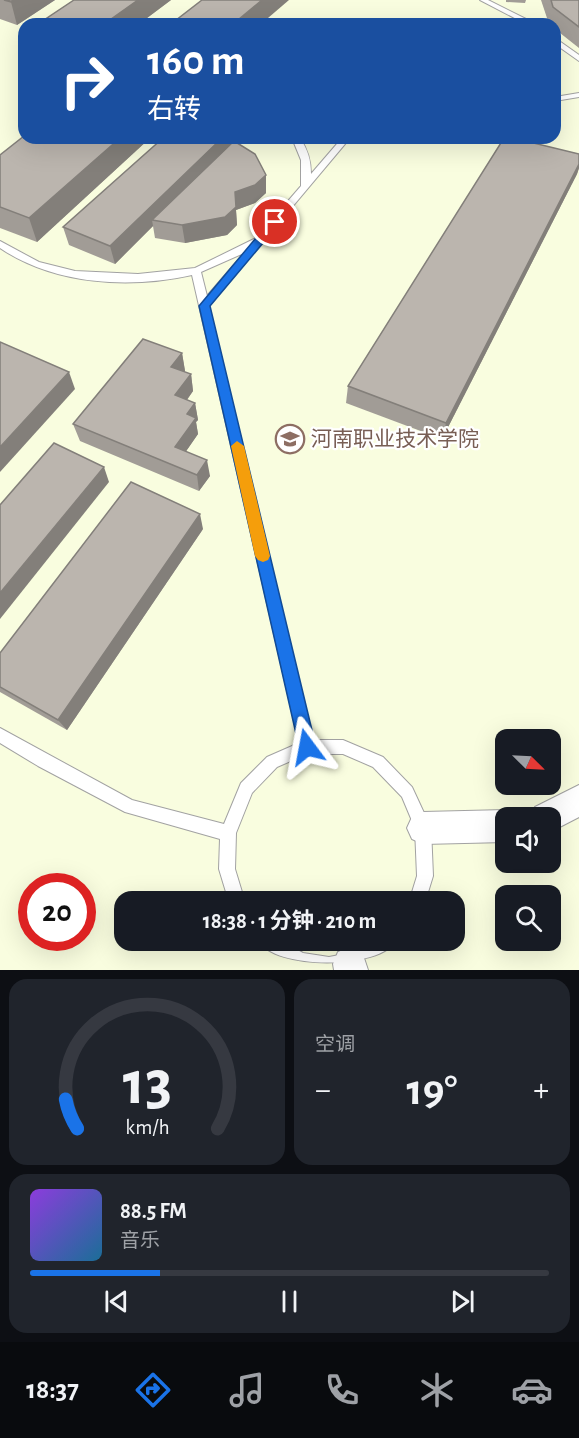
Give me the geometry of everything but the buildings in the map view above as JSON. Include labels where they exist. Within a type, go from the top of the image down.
[{"type":"street","points":[[561,810],[579,800]]},
{"type":"street","points":[[423,828],[495,826]]},
{"type":"lane","points":[[483,0],[520,18]]},
{"type":"lane","points":[[561,45],[579,59]]},
{"type":"lane","points":[[561,98],[579,95]]},
{"type":"lane","points":[[300,144],[308,170],[305,186]]},
{"type":"lane","points":[[204,306],[341,144]]},
{"type":"lane","points":[[0,244],[24,259],[46,268],[81,276],[132,279],[196,271],[260,240]]},
{"type":"lane","points":[[196,271],[307,747]]},
{"type":"lane","points":[[0,735],[43,761],[130,807],[228,833]]},
{"type":"lane","points":[[234,891],[227,869],[228,833],[246,788],[272,762],[307,747],[343,747],[378,762],[407,792],[423,828],[425,876],[420,891]]},
{"type":"lane","points":[[283,951],[308,963],[351,967],[379,951]]},
{"type":"shaded area","name":"河南职业技术学院","points":[[0,0],[579,0],[579,970],[0,970]]},
{"type":"slow traffic","points":[[237,446],[263,556]]},
{"type":"place","name":"河南职业技术学院","points":[[290,439]]},
{"type":"route","points":[[275,222],[204,306],[307,747]]}]
